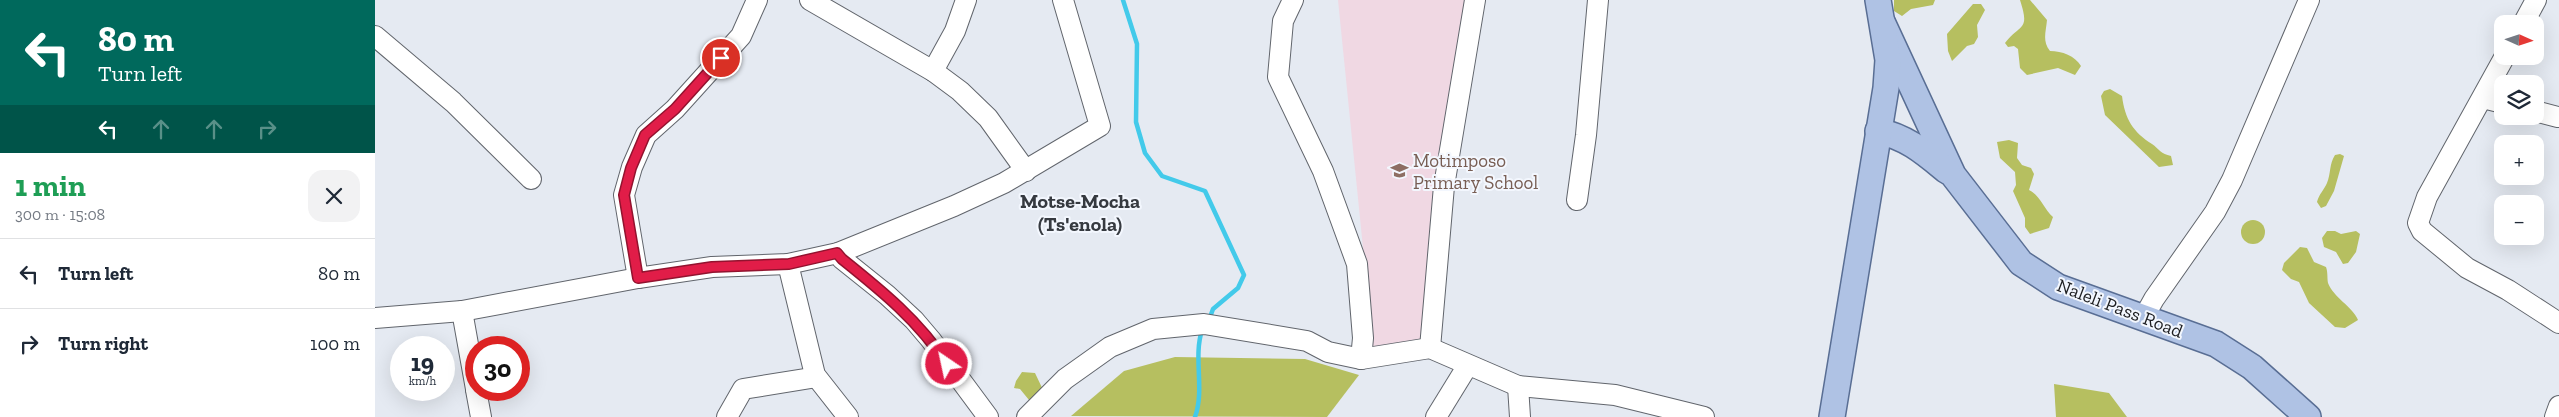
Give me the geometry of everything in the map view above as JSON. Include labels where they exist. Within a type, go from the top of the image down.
[{"type":"main road","points":[[1832,417],[1888,60],[1878,0]]},
{"type":"main road","points":[[1883,24],[1898,52],[1953,175]]},
{"type":"main road","points":[[1880,119],[1909,115],[1935,138]]},
{"type":"main road","points":[[1880,119],[1894,134],[1911,142],[1953,175]]},
{"type":"main road","name":"Naleli Pass Road","points":[[1953,175],[2021,263],[2058,287],[2216,344],[2252,367],[2308,417]]},
{"type":"street","points":[[638,278],[624,195],[631,168],[645,135],[675,109],[741,36],[757,0]]},
{"type":"street","points":[[810,0],[933,71],[960,91],[988,118],[1026,170]]},
{"type":"street","points":[[933,71],[955,31],[966,0]]},
{"type":"street","points":[[375,318],[462,311],[638,278],[712,267],[789,264],[837,253],[954,206],[1026,170],[1100,126],[1063,0]]},
{"type":"street","points":[[1293,0],[1283,21],[1278,77],[1323,171],[1357,264],[1363,338],[1361,359]]},
{"type":"street","points":[[1430,348],[1444,186],[1475,0]]},
{"type":"street","points":[[1577,200],[1587,126],[1598,0]]},
{"type":"street","points":[[2144,317],[2154,299],[2215,212],[2235,174],[2309,0]]},
{"type":"street","points":[[2528,15],[2535,0]]},
{"type":"street","points":[[375,36],[453,102],[531,179]]},
{"type":"street","points":[[2500,65],[2427,197],[2418,223],[2421,231],[2467,268],[2508,290],[2559,323]]},
{"type":"street","points":[[2483,98],[2494,101]]},
{"type":"street","points":[[2544,113],[2558,117]]},
{"type":"street","points":[[837,253],[914,320],[931,340],[987,417]]},
{"type":"street","points":[[789,264],[815,375],[849,417]]},
{"type":"street","points":[[462,311],[466,336]]},
{"type":"street","points":[[1027,417],[1065,379],[1110,347],[1153,328],[1204,324],[1307,341],[1328,352],[1361,359],[1430,348],[1518,386],[1615,395],[1704,417]]},
{"type":"street","points":[[1436,417],[1468,365]]},
{"type":"street","points":[[727,417],[743,390],[811,378],[815,375]]},
{"type":"street","points":[[1518,386],[1521,417]]},
{"type":"street","points":[[478,401],[481,417]]},
{"type":"street","points":[[2555,417],[2559,406]]},
{"type":"shaded area","name":"Motimposo Primary School","points":[[1338,0],[1471,0],[1425,342],[1373,347]]},
{"type":"green space","points":[[1894,0],[1935,0],[1933,5],[1911,9],[1902,16],[1894,11]]},
{"type":"green space","points":[[2020,0],[2030,0],[2047,20],[2045,40],[2050,51],[2068,55],[2081,66],[2075,75],[2058,68],[2027,75],[2020,68],[2018,49],[2014,46],[2008,47],[2005,43],[2024,22]]},
{"type":"green space","points":[[1973,4],[1981,4],[1985,10],[1977,25],[1978,37],[1974,44],[1967,46],[1952,61],[1948,51],[1947,34]]},
{"type":"green space","points":[[2110,89],[2122,96],[2125,112],[2135,130],[2162,153],[2171,156],[2173,165],[2159,167],[2105,115],[2101,96],[2104,91]]},
{"type":"green space","points":[[2009,140],[2018,143],[2017,158],[2022,165],[2031,168],[2034,174],[2029,190],[2036,195],[2053,217],[2049,228],[2030,234],[2025,227],[2025,218],[2013,191],[2016,185],[2015,172],[2000,158],[1997,142]]},
{"type":"green space","points":[[2340,154],[2344,156],[2334,191],[2326,206],[2321,208],[2317,202],[2318,199],[2327,183],[2333,158],[2335,155]]},
{"type":"green space","points":[[2253,220],[2258,221],[2264,227],[2264,237],[2258,243],[2253,244],[2248,243],[2242,237],[2241,232],[2242,227],[2248,221]]},
{"type":"green space","points":[[2327,231],[2335,231],[2341,234],[2356,231],[2360,234],[2356,252],[2348,263],[2343,264],[2336,252],[2324,247],[2322,238]]},
{"type":"green space","points":[[2300,247],[2307,248],[2314,262],[2326,267],[2328,283],[2331,288],[2358,320],[2345,328],[2335,327],[2309,303],[2299,282],[2291,279],[2282,270],[2284,263]]},
{"type":"green space","points":[[1175,357],[1305,359],[1359,375],[1327,417],[1071,416],[1124,371]]},
{"type":"green space","points":[[1022,372],[1035,373],[1045,394],[1029,400],[1020,389],[1014,388]]},
{"type":"green space","points":[[2054,384],[2109,393],[2127,417],[2056,417]]},
{"type":"waterway","points":[[1123,0],[1137,44],[1136,122],[1145,153],[1162,176],[1205,191],[1244,275],[1238,288],[1213,309],[1209,320]]},
{"type":"waterway","points":[[1195,417],[1199,396],[1199,351],[1202,330]]},
{"type":"place","name":"Motimposo Primary School","points":[[1399,171]]},
{"type":"district","name":"Motse-Mocha (Ts'enola)","points":[[1080,212]]},
{"type":"route","points":[[721,58],[675,109],[645,135],[631,168],[624,195],[638,278],[712,267],[789,264],[837,253],[914,320],[931,340],[947,364]]}]
